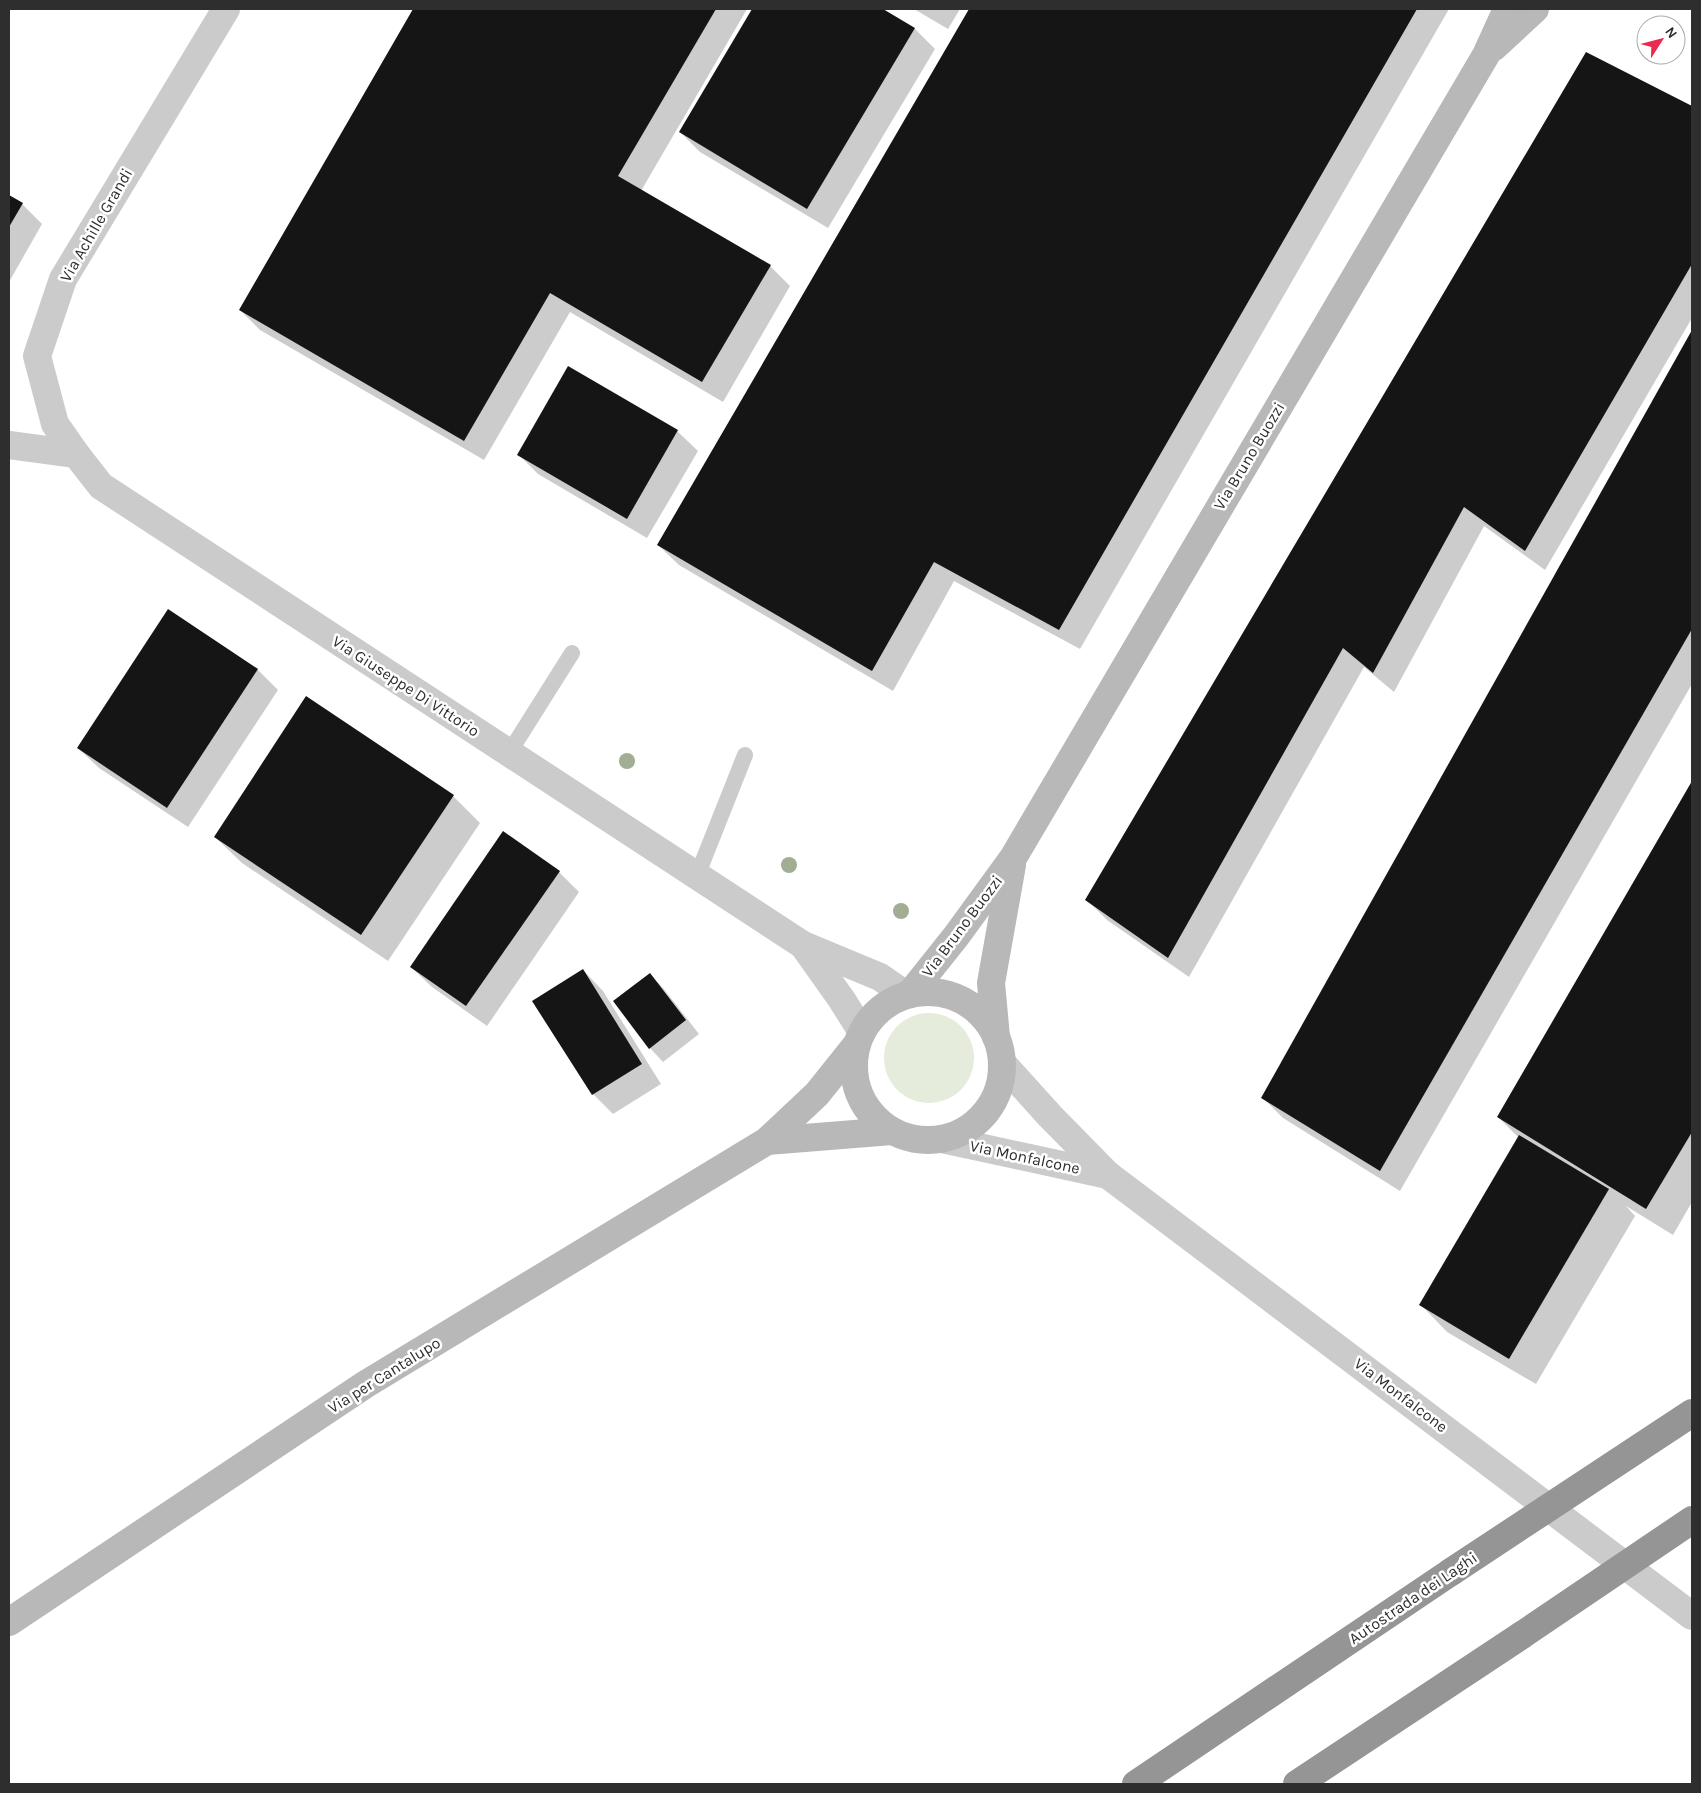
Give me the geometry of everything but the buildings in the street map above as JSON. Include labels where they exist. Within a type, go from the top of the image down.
[{"type":"highway","name":"Autostrada dei Laghi","points":[[1136,1784],[1451,1572],[1692,1413]]},
{"type":"highway","points":[[1297,1784],[1692,1520]]},
{"type":"street","name":"Via Achille Grandi","points":[[76,454],[55,424],[37,356],[63,279],[226,9]]},
{"type":"street","name":"Via Bruno Buozzi","points":[[908,994],[957,936],[1013,858],[1486,55],[1507,9]]},
{"type":"street","name":"Via Bruno Buozzi","points":[[1486,55],[1535,9]]},
{"type":"street","points":[[9,445],[76,454]]},
{"type":"street","name":"Via Giuseppe Di Vittorio","points":[[76,454],[101,486],[803,945],[880,977],[908,994]]},
{"type":"street","name":"Via Bruno Buozzi","points":[[999,1050],[991,983],[1013,858]]},
{"type":"street","name":"Via Giuseppe Di Vittorio","points":[[803,945],[842,1000],[859,1038]]},
{"type":"street","points":[[931,992],[951,996],[970,1005],[986,1019],[999,1050],[1000,1084],[992,1103],[979,1120],[962,1132],[942,1139],[916,1139],[892,1131],[872,1115],[859,1094],[854,1069],[859,1038],[870,1020],[880,1009],[908,994],[931,992]]},
{"type":"street","name":"Via per Cantalupo","points":[[9,1622],[366,1384],[767,1141],[816,1094],[859,1038]]},
{"type":"street","name":"Via Monfalcone","points":[[999,1050],[1050,1116],[1108,1175],[1692,1616]]},
{"type":"street","name":"Via per Cantalupo","points":[[767,1141],[892,1131]]},
{"type":"street","name":"Via Monfalcone","points":[[942,1139],[1108,1175]]},
{"type":"lane","points":[[509,753],[572,653]]},
{"type":"lane","points":[[697,876],[745,756]]},
{"type":"green space","points":[[929,1013],[946,1016],[961,1026],[971,1041],[974,1058],[971,1075],[961,1090],[946,1100],[929,1103],[912,1100],[897,1090],[887,1075],[884,1058],[887,1041],[897,1026],[912,1016]]}]
